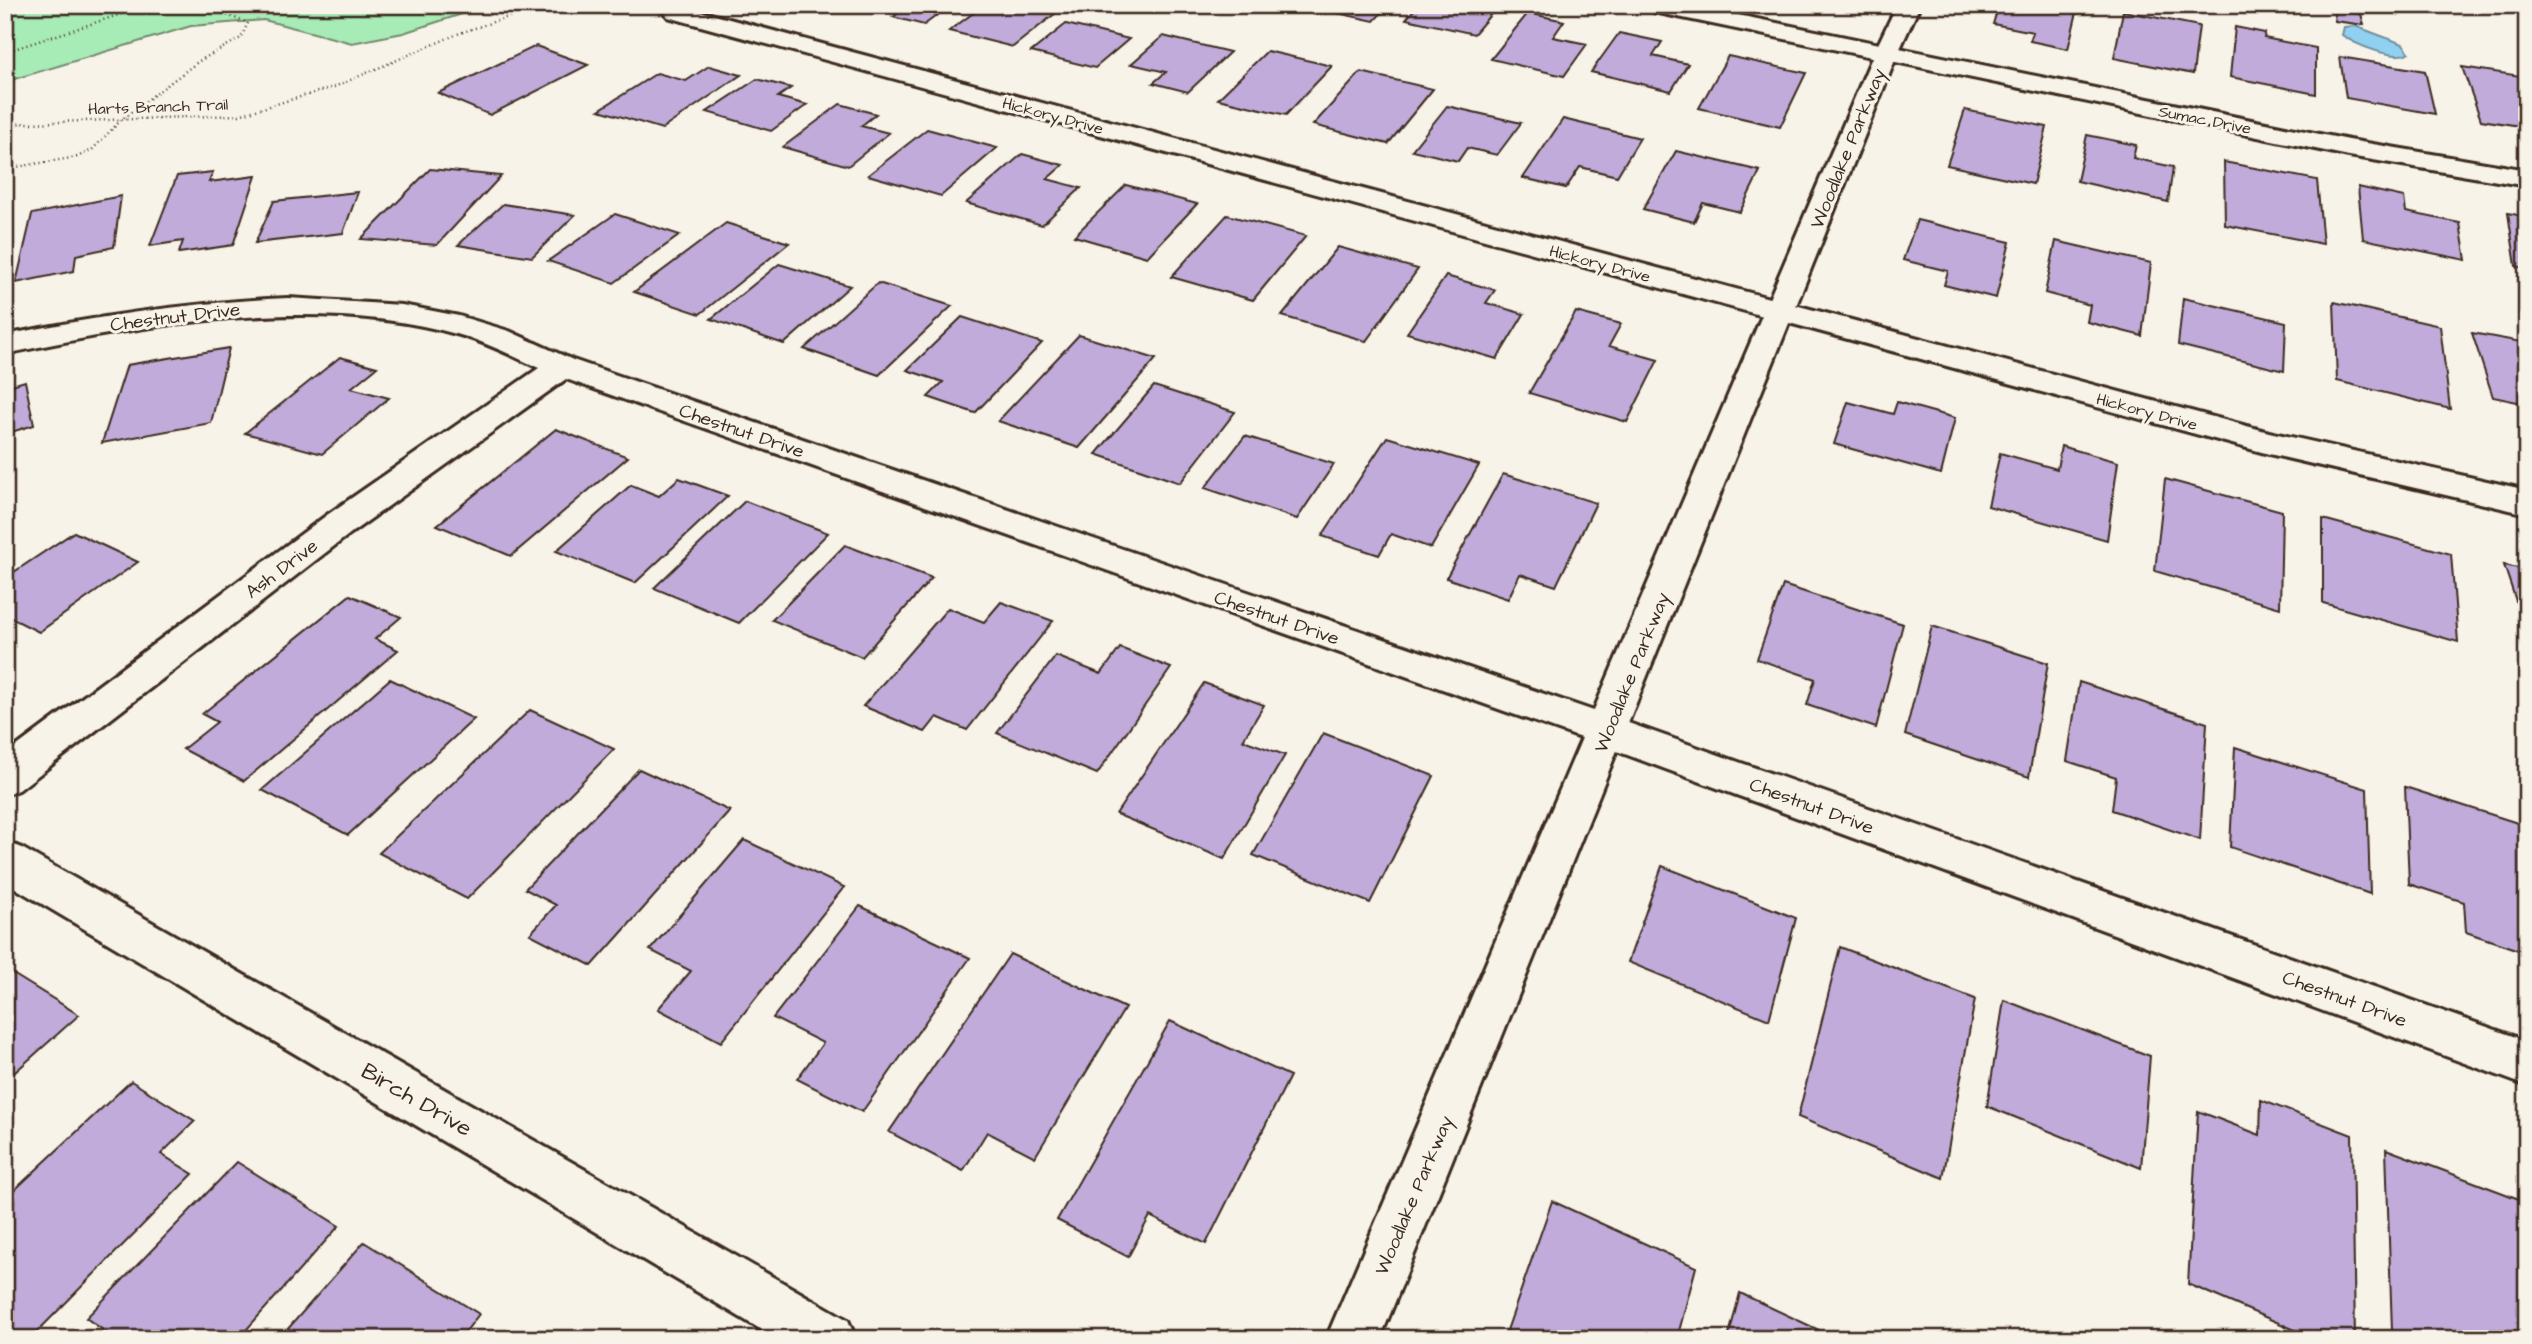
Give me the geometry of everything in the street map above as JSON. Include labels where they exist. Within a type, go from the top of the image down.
[{"type":"street","name":"Sumac Drive","points":[[1654,5],[1885,55],[2349,148],[2527,178]]},
{"type":"street","name":"Woodlake Parkway","points":[[1353,1339],[1885,55],[1909,5]]},
{"type":"street","name":"Hickory Drive","points":[[676,12],[2269,443],[2527,502]]},
{"type":"street","name":"Chestnut Drive","points":[[5,345],[91,327],[253,306],[328,307],[388,312],[461,325],[562,367],[1606,731],[2527,1064]]},
{"type":"street","name":"Ash Drive","points":[[5,778],[339,524],[562,367]]},
{"type":"street","name":"Birch Drive","points":[[5,860],[829,1339]]},
{"type":"path","points":[[5,52],[149,5]]},
{"type":"path","points":[[5,169],[77,157],[92,150],[122,119],[199,61],[241,38],[248,23],[200,5]]},
{"type":"path","name":"Harts Branch Trail","points":[[5,124],[239,115],[334,87],[460,33],[544,5]]},
{"type":"green space","points":[[5,5],[490,5],[403,33],[352,43],[264,20],[191,26],[5,82]]},
{"type":"water","points":[[2355,26],[2403,44],[2409,52],[2403,55],[2385,53],[2365,47],[2342,35],[2344,27]]},
{"type":"building","points":[[899,5],[951,5],[924,25],[893,17],[907,7]]},
{"type":"building","points":[[984,5],[1066,5],[1013,47],[949,31]]},
{"type":"building","points":[[1389,5],[1374,21],[1309,7]]},
{"type":"building","points":[[1418,5],[1483,5],[1496,8],[1474,34],[1406,19]]},
{"type":"building","points":[[1999,5],[2040,5],[2077,12],[2068,49],[2030,41],[2033,32],[1993,24]]},
{"type":"building","points":[[2333,10],[2361,14],[2364,25],[2335,21]]},
{"type":"building","points":[[2123,11],[2199,26],[2193,74],[2114,58]]},
{"type":"building","points":[[1528,13],[1564,21],[1553,37],[1587,44],[1564,76],[1491,59]]},
{"type":"building","points":[[1066,24],[1129,39],[1095,68],[1031,52]]},
{"type":"building","points":[[2235,27],[2265,33],[2264,38],[2316,48],[2316,94],[2230,77]]},
{"type":"building","points":[[1619,33],[1662,42],[1653,56],[1688,64],[1671,91],[1591,72]]},
{"type":"building","points":[[1163,36],[1230,52],[1188,92],[1153,83],[1166,72],[1131,64]]},
{"type":"building","points":[[536,46],[588,65],[490,115],[438,93]]},
{"type":"building","points":[[1267,51],[1332,66],[1286,115],[1218,99]]},
{"type":"building","points":[[1728,56],[1806,73],[1780,127],[1699,108]]},
{"type":"building","points":[[2340,57],[2425,71],[2435,114],[2346,98]]},
{"type":"building","points":[[709,66],[741,75],[662,129],[599,110],[657,73],[686,81]]},
{"type":"building","points":[[2462,67],[2527,77],[2527,127],[2481,120]]},
{"type":"building","points":[[1361,72],[1433,89],[1388,144],[1313,125]]},
{"type":"building","points":[[757,79],[791,88],[778,97],[807,105],[771,131],[707,112]]},
{"type":"building","points":[[840,104],[876,114],[861,126],[889,133],[848,166],[783,147]]},
{"type":"building","points":[[1447,106],[1521,123],[1497,155],[1467,148],[1458,161],[1412,150]]},
{"type":"building","points":[[1965,110],[2047,127],[2033,184],[1947,165]]},
{"type":"building","points":[[1563,119],[1640,138],[1617,176],[1580,167],[1566,188],[1523,178]]},
{"type":"building","points":[[927,129],[997,148],[941,196],[868,175]]},
{"type":"building","points":[[2087,135],[2136,145],[2133,158],[2173,167],[2168,202],[2077,181]]},
{"type":"building","points":[[1676,151],[1760,171],[1740,212],[1703,203],[1694,222],[1643,209]]},
{"type":"building","points":[[1022,154],[1063,165],[1047,179],[1081,188],[1042,225],[966,203]]},
{"type":"building","points":[[2224,162],[2317,180],[2323,244],[2225,225]]},
{"type":"building","points":[[430,169],[501,176],[437,245],[361,239]]},
{"type":"building","points":[[213,172],[209,182],[256,176],[233,245],[179,253],[183,241],[150,246],[177,176]]},
{"type":"building","points":[[1126,185],[1197,204],[1147,257],[1074,236]]},
{"type":"building","points":[[2358,187],[2404,197],[2406,212],[2460,223],[2466,260],[2363,239]]},
{"type":"building","points":[[358,192],[343,233],[255,243],[274,201]]},
{"type":"building","points":[[121,196],[114,247],[76,255],[74,271],[16,283],[32,214]]},
{"type":"building","points":[[503,204],[575,215],[532,257],[458,245]]},
{"type":"building","points":[[2508,213],[2527,217],[2527,269],[2516,266]]},
{"type":"building","points":[[615,214],[680,235],[614,283],[548,261]]},
{"type":"building","points":[[1227,215],[1306,236],[1253,300],[1171,277]]},
{"type":"building","points":[[1917,220],[2010,242],[1996,298],[1944,285],[1948,271],[1903,260]]},
{"type":"building","points":[[726,223],[789,243],[700,314],[634,292]]},
{"type":"building","points":[[2056,241],[2151,263],[2142,336],[2087,322],[2090,305],[2045,293]]},
{"type":"building","points":[[1338,247],[1418,269],[1366,341],[1282,316]]},
{"type":"building","points":[[779,264],[850,286],[784,344],[711,319]]},
{"type":"building","points":[[1446,276],[1495,290],[1486,303],[1524,314],[1497,359],[1407,333]]},
{"type":"building","points":[[878,283],[952,306],[879,375],[804,349]]},
{"type":"building","points":[[2183,298],[2286,322],[2284,371],[2178,345]]},
{"type":"building","points":[[2334,302],[2440,326],[2450,409],[2337,381]]},
{"type":"building","points":[[1576,312],[1621,324],[1609,346],[1658,360],[1627,422],[1529,393]]},
{"type":"building","points":[[962,317],[1042,343],[975,413],[928,397],[943,382],[907,370]]},
{"type":"building","points":[[2472,333],[2527,343],[2527,404],[2493,397]]},
{"type":"building","points":[[1079,335],[1156,359],[1079,448],[998,421]]},
{"type":"building","points":[[229,348],[211,423],[102,443],[127,365]]},
{"type":"building","points":[[340,357],[377,367],[351,388],[389,398],[322,454],[245,433]]},
{"type":"building","points":[[25,381],[34,425],[5,434],[5,387]]},
{"type":"building","points":[[1154,386],[1235,412],[1180,483],[1096,454]]},
{"type":"building","points":[[1848,402],[1893,414],[1897,402],[1955,418],[1941,474],[1834,444]]},
{"type":"building","points":[[556,429],[628,457],[511,556],[437,525]]},
{"type":"building","points":[[1245,436],[1334,464],[1297,519],[1205,488]]},
{"type":"building","points":[[1387,437],[1479,465],[1431,548],[1391,534],[1379,555],[1322,536]]},
{"type":"building","points":[[2061,446],[2118,462],[2107,540],[1988,506],[2000,453],[2057,469]]},
{"type":"building","points":[[1503,474],[1596,503],[1556,586],[1520,574],[1508,599],[1446,578]]},
{"type":"building","points":[[679,478],[728,496],[635,583],[556,551],[631,485],[659,496]]},
{"type":"building","points":[[2165,479],[2282,511],[2280,608],[2155,571]]},
{"type":"building","points":[[745,501],[828,533],[739,623],[654,588]]},
{"type":"building","points":[[2323,519],[2451,554],[2458,642],[2323,603]]},
{"type":"building","points":[[74,532],[138,562],[39,632],[5,615],[5,578]]},
{"type":"building","points":[[845,545],[932,578],[862,657],[772,620]]},
{"type":"building","points":[[2504,565],[2527,570],[2527,634]]},
{"type":"building","points":[[1783,585],[1903,624],[1876,728],[1807,705],[1815,679],[1757,659]]},
{"type":"building","points":[[350,595],[401,617],[375,639],[398,650],[244,781],[183,749],[217,722],[202,714]]},
{"type":"building","points":[[1001,602],[1053,621],[967,730],[937,717],[925,732],[863,706],[948,608],[984,622]]},
{"type":"building","points":[[1932,626],[2048,663],[2029,777],[1905,735]]},
{"type":"building","points":[[1120,648],[1171,668],[1097,774],[997,733],[1056,656],[1101,674]]},
{"type":"building","points":[[390,679],[474,719],[348,835],[262,790]]},
{"type":"building","points":[[2079,682],[2207,723],[2200,840],[2112,810],[2116,777],[2067,761]]},
{"type":"building","points":[[1204,683],[1264,705],[1243,740],[1285,755],[1224,859],[1116,814]]},
{"type":"building","points":[[530,710],[614,749],[467,899],[379,853]]},
{"type":"building","points":[[1323,733],[1434,776],[1370,903],[1253,855]]},
{"type":"building","points":[[2235,747],[2367,789],[2370,894],[2230,847]]},
{"type":"building","points":[[639,769],[730,811],[592,966],[530,934],[556,905],[525,889]]},
{"type":"building","points":[[2405,787],[2527,826],[2527,953],[2466,932],[2464,902],[2409,884]]},
{"type":"building","points":[[744,840],[844,887],[721,1042],[658,1009],[691,971],[650,950]]},
{"type":"building","points":[[1662,866],[1796,918],[1769,1020],[1628,962]]},
{"type":"building","points":[[860,906],[970,958],[862,1112],[797,1079],[823,1043],[773,1018]]},
{"type":"building","points":[[1840,947],[1975,999],[1943,1178],[1798,1117]]},
{"type":"building","points":[[1010,954],[1125,1008],[1035,1157],[987,1132],[963,1171],[889,1132]]},
{"type":"building","points":[[5,969],[79,1015],[5,1081]]},
{"type":"building","points":[[2004,1000],[2150,1056],[2141,1168],[1987,1106]]},
{"type":"building","points":[[1170,1021],[1290,1076],[1206,1244],[1150,1216],[1128,1257],[1057,1220]]},
{"type":"building","points":[[131,1081],[195,1121],[161,1154],[193,1174],[30,1339],[5,1339],[5,1199]]},
{"type":"building","points":[[2261,1100],[2352,1135],[2355,1339],[2316,1339],[2188,1284],[2198,1111],[2260,1135]]},
{"type":"building","points":[[2386,1149],[2527,1202],[2527,1339],[2410,1339],[2392,1331]]},
{"type":"building","points":[[237,1162],[339,1226],[238,1339],[116,1339],[86,1318]]},
{"type":"building","points":[[1552,1201],[1696,1267],[1677,1339],[1504,1339]]},
{"type":"building","points":[[364,1242],[479,1314],[460,1339],[279,1339]]},
{"type":"building","points":[[1740,1293],[1838,1339],[1728,1339]]}]
